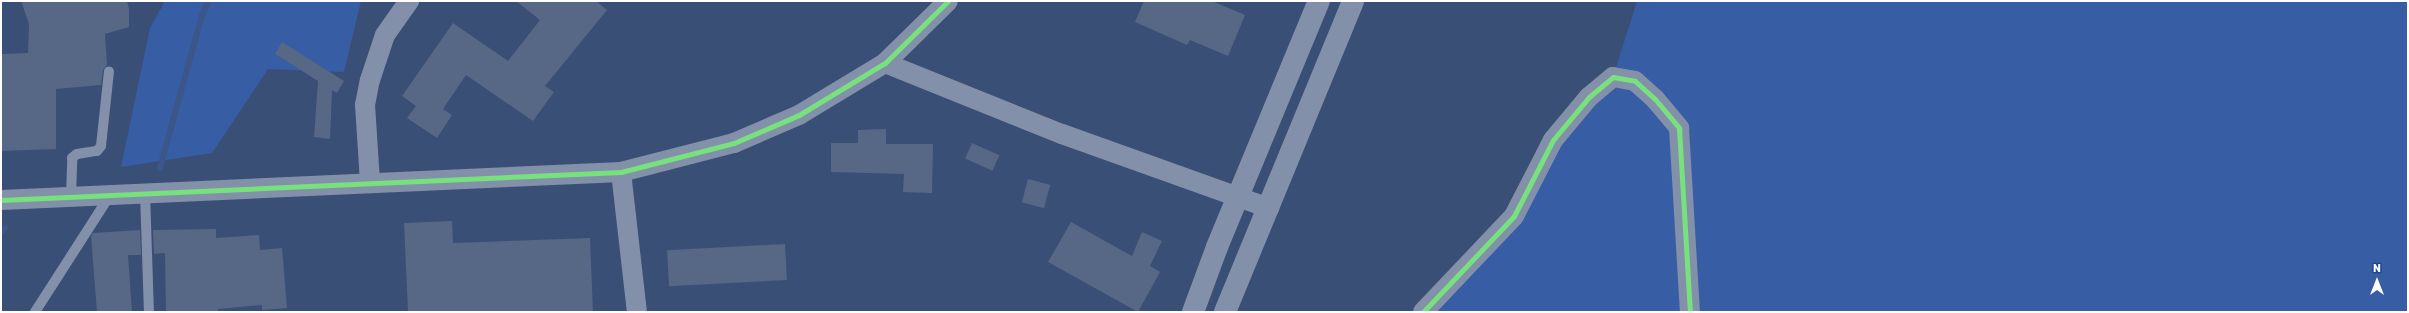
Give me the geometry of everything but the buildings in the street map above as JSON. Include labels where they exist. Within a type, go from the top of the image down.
[{"type":"street","points":[[370,182],[365,105],[370,80],[385,35],[409,1]]},
{"type":"street","points":[[1,200],[370,182],[621,172],[734,143],[799,115],[885,63],[948,1]]},
{"type":"street","points":[[1193,312],[1238,197],[1319,1]]},
{"type":"street","points":[[1225,312],[1353,1]]},
{"type":"street","points":[[885,63],[1062,134],[1268,208]]},
{"type":"street","points":[[1423,312],[1514,216],[1553,140],[1588,97],[1613,77],[1636,81],[1655,99],[1678,128],[1690,312]]},
{"type":"street","points":[[621,172],[637,312]]},
{"type":"lane","points":[[71,196],[72,158],[77,154],[97,151],[101,146],[109,71]]},
{"type":"lane","points":[[145,193],[149,312]]},
{"type":"lane","points":[[35,312],[110,195]]},
{"type":"shaded area","points":[[165,1],[361,1],[344,72],[268,69],[212,153],[121,167],[150,28]]},
{"type":"shaded area","points":[[1637,1],[2408,1],[2408,312],[1423,312],[1514,216],[1553,140],[1613,77]]},
{"type":"waterway","points":[[160,168],[202,16],[209,1]]},
{"type":"waterway","points":[[1,232],[5,228]]},
{"type":"cycle path","points":[[1,200],[621,172],[734,143],[799,115],[885,63],[948,1]]},
{"type":"cycle path","points":[[1423,312],[1514,216],[1553,140],[1589,97],[1613,77],[1635,81],[1655,99],[1679,128],[1690,312]]}]
